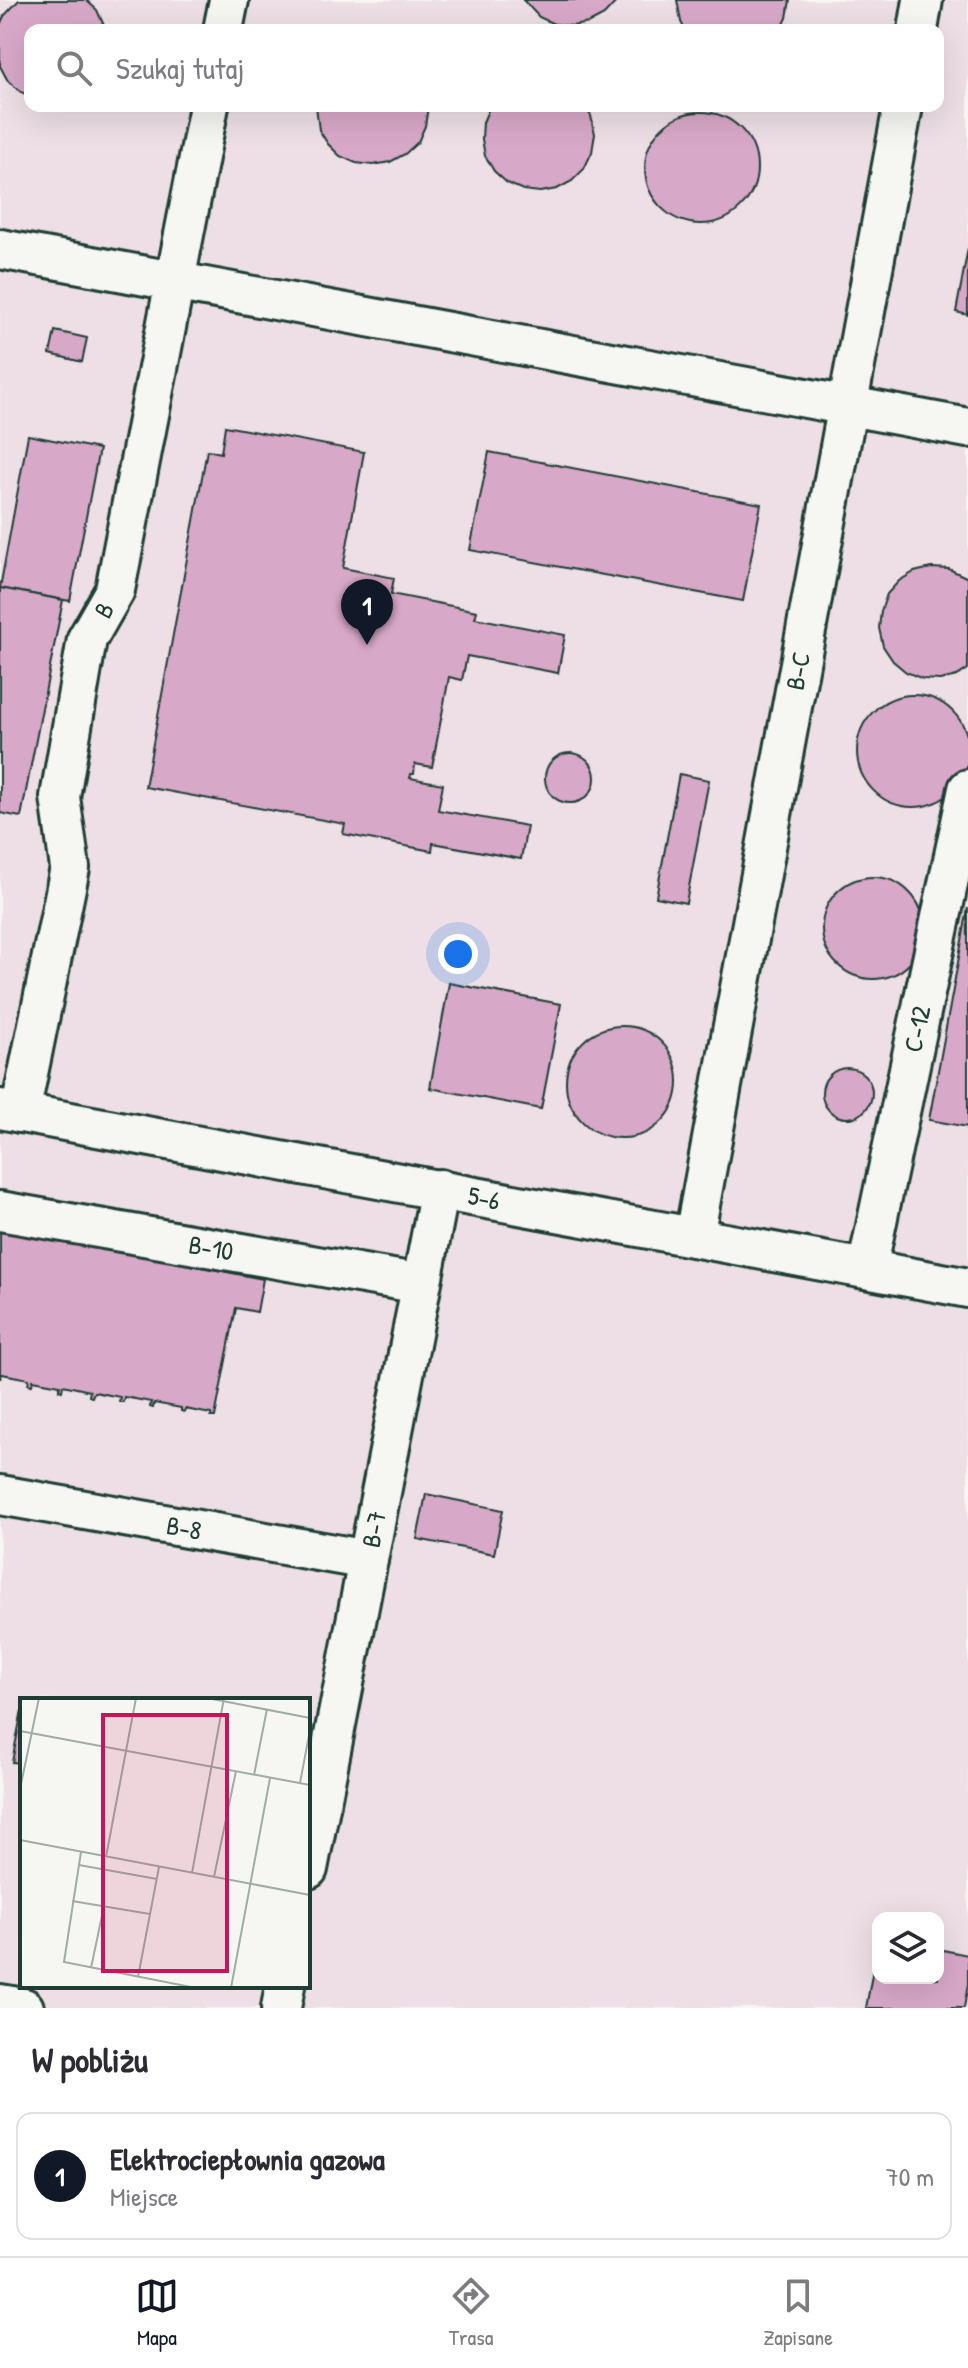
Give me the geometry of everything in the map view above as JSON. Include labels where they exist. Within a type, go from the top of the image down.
[{"type":"lane","points":[[224,24],[229,0]]},
{"type":"lane","points":[[919,24],[923,0]]},
{"type":"lane","name":"B","points":[[10,1111],[70,868],[60,797],[87,639],[115,590],[208,112]]},
{"type":"lane","name":"B-C","points":[[694,1237],[902,112]]},
{"type":"lane","points":[[0,249],[968,428]]},
{"type":"lane","name":"C-12","points":[[867,1269],[968,789]]},
{"type":"lane","name":"5-6","points":[[10,1111],[968,1288]]},
{"type":"lane","name":"B-7","points":[[310,1859],[440,1189]]},
{"type":"lane","name":"B-10","points":[[0,1211],[421,1284]]},
{"type":"lane","name":"B-8","points":[[1,1502],[368,1560]]},
{"type":"lane","points":[[281,2008],[285,1988]]},
{"type":"lane","points":[[0,2004],[24,2008]]},
{"type":"shaded area","points":[[0,0],[968,0],[968,2008],[0,2008]]},
{"type":"building","points":[[19,0],[86,0],[97,10],[103,24],[24,24],[24,93],[8,81],[0,66],[0,25]]},
{"type":"building","points":[[523,0],[618,0],[604,15],[589,23],[554,24],[539,17]]},
{"type":"building","points":[[677,0],[790,0],[784,24],[681,22]]},
{"type":"building","points":[[317,112],[427,112],[418,142],[390,162],[373,165],[356,163],[340,156],[319,130]]},
{"type":"building","points":[[487,112],[589,112],[595,134],[592,152],[584,169],[572,181],[557,189],[540,192],[523,190],[507,183],[494,171],[485,156],[483,122]]},
{"type":"building","points":[[701,112],[722,116],[741,128],[753,147],[757,168],[753,189],[741,208],[722,220],[701,224],[680,220],[661,208],[649,189],[645,168],[649,147],[661,128],[680,116]]},
{"type":"building","points":[[968,248],[968,315],[956,312]]},
{"type":"building","points":[[55,331],[87,338],[82,362],[50,354]]},
{"type":"building","points":[[225,426],[364,452],[343,568],[394,578],[391,594],[477,611],[475,618],[565,635],[558,673],[467,656],[462,680],[449,677],[432,767],[415,764],[414,774],[410,778],[443,784],[438,810],[527,826],[521,859],[433,843],[432,851],[343,834],[345,824],[145,787],[207,450],[221,453]]},
{"type":"building","points":[[28,435],[99,449],[70,601],[0,588]]},
{"type":"building","points":[[489,452],[761,504],[743,601],[470,550]]},
{"type":"building","points":[[931,568],[949,569],[968,578],[968,669],[957,676],[940,680],[923,679],[906,672],[893,661],[883,646],[879,628],[887,594],[899,581],[914,572]]},
{"type":"building","points":[[0,588],[63,600],[21,817],[0,813]]},
{"type":"building","points":[[913,695],[934,699],[953,711],[965,730],[969,751],[965,772],[953,791],[934,803],[913,807],[892,803],[873,791],[861,772],[857,751],[861,730],[873,711],[892,699]]},
{"type":"building","points":[[570,753],[588,760],[595,778],[588,796],[570,803],[552,796],[545,778],[552,760]]},
{"type":"building","points":[[679,774],[709,780],[686,903],[656,897]]},
{"type":"building","points":[[873,877],[893,880],[916,899],[921,908],[924,928],[921,948],[902,971],[893,976],[873,979],[853,976],[830,957],[825,948],[822,928],[825,908],[844,885],[853,880]]},
{"type":"building","points":[[968,908],[968,1127],[929,1120]]},
{"type":"building","points":[[449,983],[561,1004],[541,1109],[430,1088]]},
{"type":"building","points":[[622,1026],[643,1030],[661,1043],[674,1061],[678,1082],[674,1103],[661,1121],[643,1134],[622,1138],[601,1134],[583,1121],[570,1103],[566,1082],[570,1061],[583,1043],[601,1030]]},
{"type":"building","points":[[847,1068],[865,1075],[872,1093],[865,1111],[847,1118],[829,1111],[822,1093],[829,1075]]},
{"type":"building","points":[[0,1228],[263,1279],[257,1312],[236,1308],[215,1417],[154,1403],[153,1408],[150,1407],[151,1402],[124,1397],[123,1402],[119,1402],[120,1397],[94,1392],[92,1397],[89,1396],[90,1391],[63,1385],[62,1391],[59,1390],[60,1385],[33,1380],[32,1385],[28,1384],[29,1379],[2,1374],[0,1379]]},
{"type":"building","points":[[426,1494],[503,1510],[494,1554],[417,1539]]},
{"type":"building","points":[[20,1720],[20,1763],[12,1762]]},
{"type":"building","points":[[944,1950],[968,1955],[964,2008],[866,2008],[872,1974],[872,1984],[944,1984]]},
{"type":"place","name":"Elektrociepłownia gazowa","points":[[367,645]]}]
